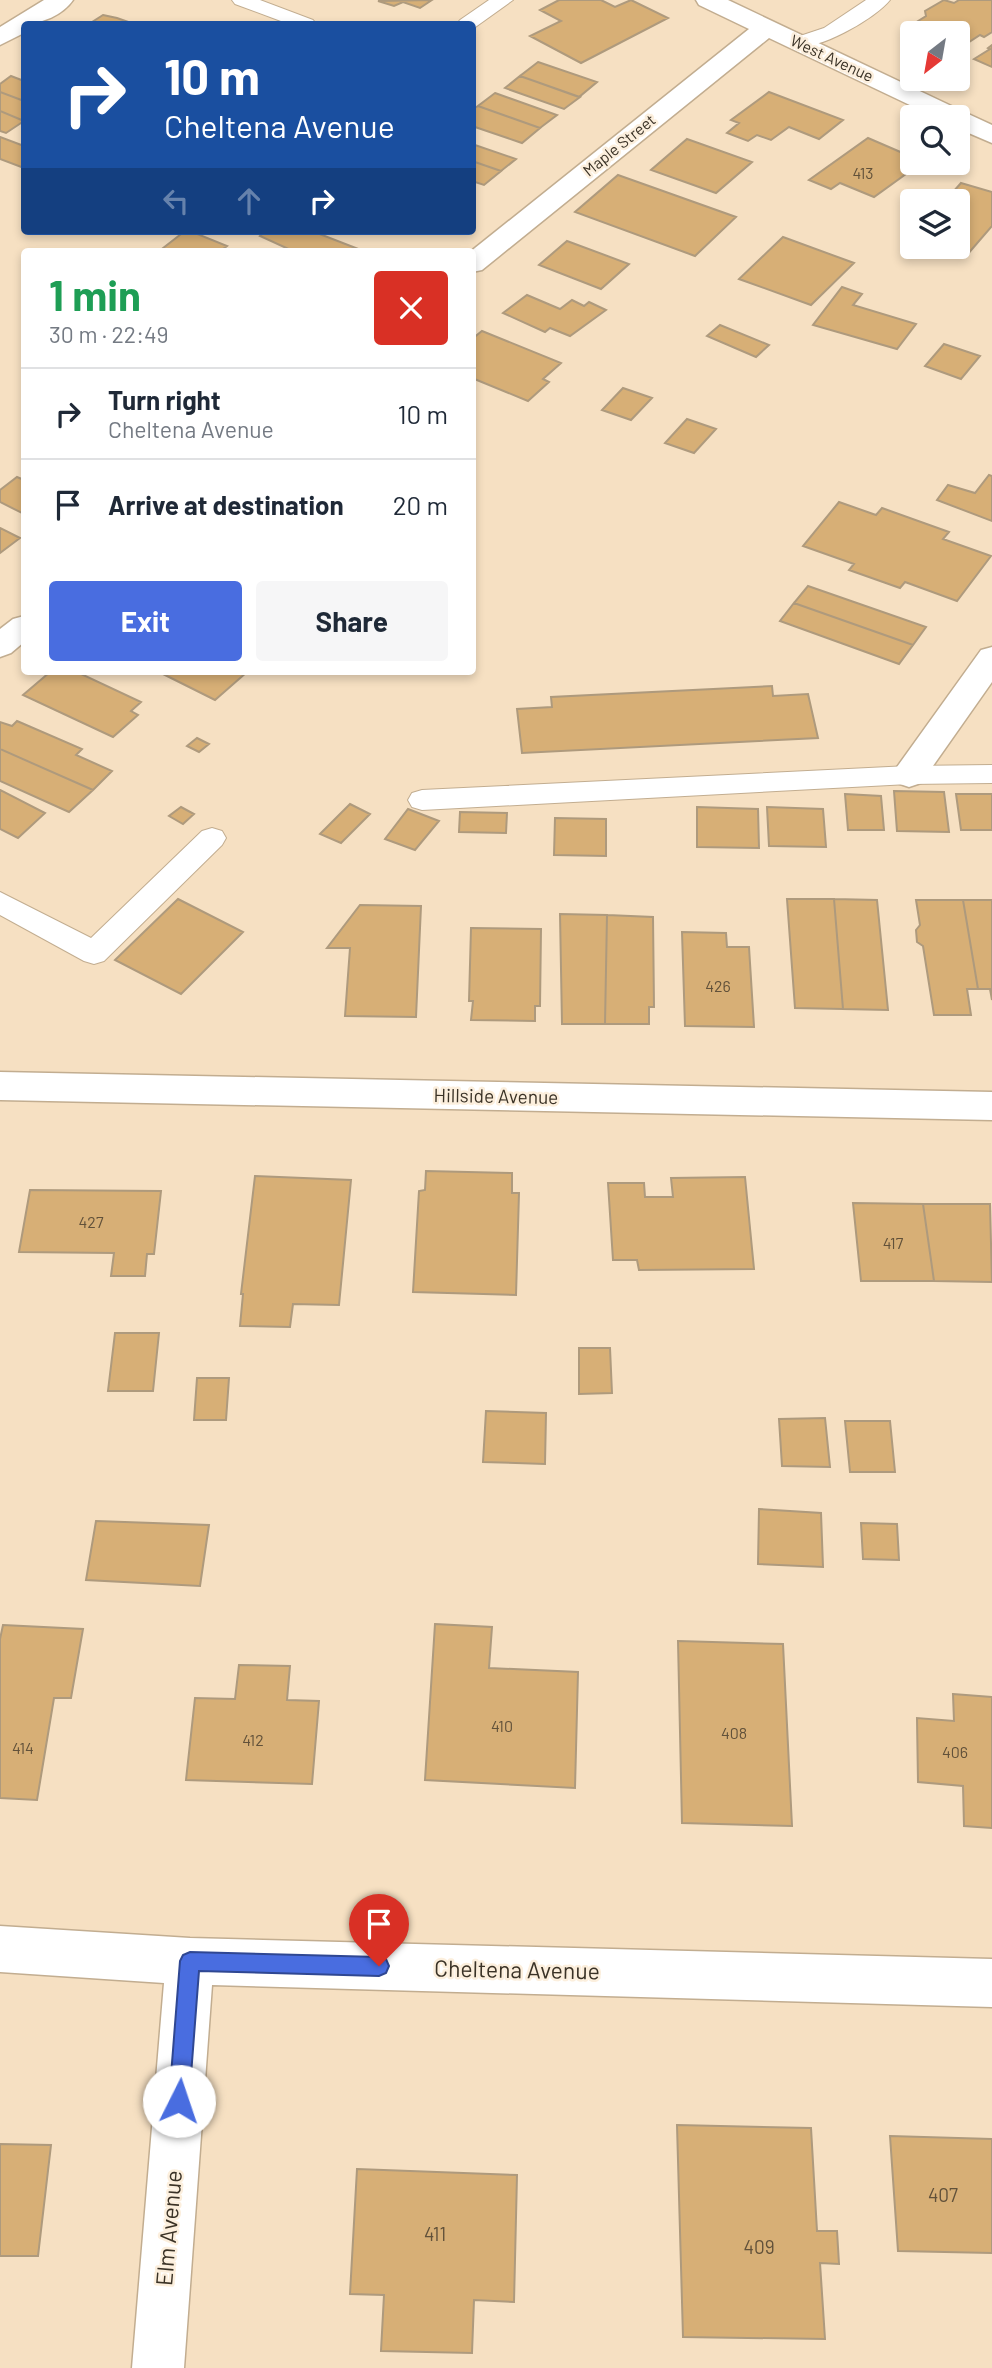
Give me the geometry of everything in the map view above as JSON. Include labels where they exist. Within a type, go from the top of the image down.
[{"type":"street","points":[[27,21],[61,0]]},
{"type":"street","name":"West Avenue","points":[[708,0],[929,105]]},
{"type":"street","points":[[0,38],[21,25]]},
{"type":"street","name":"Maple Street","points":[[476,261],[766,28]]},
{"type":"street","name":"West Avenue","points":[[970,125],[992,135]]},
{"type":"street","points":[[0,646],[21,628]]},
{"type":"street","points":[[909,775],[992,658]]},
{"type":"street","name":"Hillside Avenue","points":[[0,1086],[992,1105]]},
{"type":"street","name":"Cheltena Avenue","points":[[0,1949],[190,1961],[992,1983]]},
{"type":"street","name":"Elm Avenue","points":[[158,2368],[190,1961]]},
{"type":"lane","points":[[472,21],[503,0]]},
{"type":"lane","points":[[801,42],[831,32],[880,0]]},
{"type":"lane","points":[[249,1],[299,21]]},
{"type":"lane","points":[[422,800],[909,775],[992,774]]},
{"type":"lane","points":[[0,902],[94,953],[212,838]]},
{"type":"building","points":[[432,0],[420,8],[403,2],[394,6],[378,1]]},
{"type":"building","points":[[559,0],[601,0],[615,7],[631,0],[668,18],[581,63],[530,36],[561,21],[540,10]]},
{"type":"building","points":[[944,0],[954,3],[959,0],[992,0],[992,32],[970,42],[970,21],[918,21],[926,16],[925,11]]},
{"type":"building","points":[[103,15],[126,21],[94,21]]},
{"type":"building","points":[[992,45],[992,67],[974,59],[990,49],[988,48]]},
{"type":"building","points":[[538,62],[597,82],[579,97],[520,76]]},
{"type":"building","points":[[11,76],[21,80],[21,100],[0,92],[0,84]]},
{"type":"building","points":[[520,76],[580,97],[564,109],[505,88]]},
{"type":"building","points":[[0,92],[21,100],[21,120],[0,111]]},
{"type":"building","points":[[769,92],[843,120],[819,139],[789,127],[771,140],[757,135],[748,141],[727,133],[739,123],[731,120]]},
{"type":"building","points":[[495,93],[557,115],[540,128],[478,106]]},
{"type":"building","points":[[476,107],[540,128],[522,143],[476,127]]},
{"type":"building","points":[[0,111],[21,120],[21,123],[6,133],[0,131]]},
{"type":"building","points":[[0,137],[21,145],[21,167],[0,159]]},
{"type":"building","points":[[868,138],[900,152],[900,175],[905,175],[874,197],[840,183],[831,189],[809,180]]},
{"type":"building","points":[[687,139],[752,162],[716,193],[651,170]]},
{"type":"building","points":[[476,145],[516,159],[501,171],[476,162]]},
{"type":"building","points":[[476,162],[501,171],[484,185],[476,182]]},
{"type":"building","points":[[618,175],[736,217],[695,256],[575,212]]},
{"type":"building","points":[[961,183],[992,192],[992,226],[970,252],[970,189],[956,189]]},
{"type":"building","points":[[180,235],[200,235],[227,246],[224,248],[163,248]]},
{"type":"building","points":[[322,235],[356,248],[286,248],[260,236]]},
{"type":"building","points":[[783,237],[854,263],[811,305],[739,279]]},
{"type":"building","points":[[567,241],[629,264],[601,289],[539,265]]},
{"type":"building","points":[[842,287],[862,294],[853,305],[916,324],[897,349],[813,325]]},
{"type":"building","points":[[527,295],[560,309],[572,300],[584,306],[589,302],[606,310],[570,336],[550,328],[545,332],[503,313]]},
{"type":"building","points":[[720,325],[769,345],[756,357],[707,336]]},
{"type":"building","points":[[482,331],[561,363],[543,379],[549,382],[528,401],[476,380],[476,336]]},
{"type":"building","points":[[944,344],[980,356],[961,379],[925,366]]},
{"type":"building","points":[[623,388],[652,398],[631,420],[602,410]]},
{"type":"building","points":[[687,419],[716,429],[694,453],[665,443]]},
{"type":"building","points":[[989,475],[992,476],[992,521],[937,500],[948,485],[975,493]]},
{"type":"building","points":[[17,477],[21,479],[21,512],[0,502],[0,490]]},
{"type":"building","points":[[839,502],[876,515],[882,508],[949,532],[943,539],[991,556],[957,601],[905,582],[900,588],[849,570],[854,564],[803,546]]},
{"type":"building","points":[[0,528],[20,538],[0,553]]},
{"type":"building","points":[[808,586],[926,627],[913,645],[794,603]]},
{"type":"building","points":[[794,603],[913,645],[899,664],[780,621]]},
{"type":"building","points":[[46,675],[83,675],[141,702],[131,711],[138,715],[113,737],[23,695]]},
{"type":"building","points":[[165,675],[244,675],[215,700]]},
{"type":"building","points":[[772,686],[773,696],[808,694],[818,738],[522,753],[517,709],[552,707],[551,697]]},
{"type":"building","points":[[17,721],[82,749],[76,755],[112,771],[93,790],[0,749],[0,722],[12,726]]},
{"type":"building","points":[[197,738],[209,744],[199,752],[187,746]]},
{"type":"building","points":[[0,749],[93,790],[69,812],[0,781]]},
{"type":"building","points":[[0,790],[45,813],[18,838],[0,829]]},
{"type":"building","points":[[894,791],[944,792],[949,832],[897,831]]},
{"type":"building","points":[[845,794],[881,796],[884,830],[848,830]]},
{"type":"building","points":[[956,794],[992,794],[992,830],[961,830]]},
{"type":"building","points":[[350,804],[370,814],[341,843],[320,834]]},
{"type":"building","points":[[181,807],[194,814],[183,824],[169,816]]},
{"type":"building","points":[[697,807],[758,809],[759,848],[697,847]]},
{"type":"building","points":[[767,807],[823,809],[826,847],[769,846]]},
{"type":"building","points":[[408,809],[439,821],[415,850],[385,839]]},
{"type":"building","points":[[460,812],[507,813],[506,833],[459,832]]},
{"type":"building","points":[[555,818],[606,819],[606,856],[554,855]]},
{"type":"building","points":[[178,899],[243,932],[181,994],[115,960]]},
{"type":"building","points":[[787,899],[834,899],[843,1009],[795,1008]]},
{"type":"building","points":[[834,899],[877,900],[888,1010],[843,1009]]},
{"type":"building","points":[[916,900],[963,900],[978,989],[967,989],[971,1015],[934,1015],[923,946],[917,942],[916,930],[920,925]]},
{"type":"building","points":[[963,900],[992,900],[992,1000],[990,989],[978,989]]},
{"type":"building","points":[[360,905],[421,906],[416,1017],[345,1016],[350,948],[327,948]]},
{"type":"building","points":[[560,914],[607,915],[605,1024],[562,1024]]},
{"type":"building","points":[[607,915],[653,917],[654,1007],[649,1007],[649,1024],[605,1024]]},
{"type":"building","points":[[471,928],[541,929],[540,1006],[535,1006],[535,1021],[471,1020]]},
{"type":"building","points":[[682,932],[726,933],[727,947],[749,947],[754,1027],[685,1026]]},
{"type":"building","points":[[426,1171],[512,1173],[512,1193],[519,1193],[516,1295],[413,1292],[419,1191],[425,1190]]},
{"type":"building","points":[[255,1176],[351,1180],[339,1305],[293,1304],[290,1327],[240,1326],[241,1294]]},
{"type":"building","points":[[745,1177],[754,1269],[639,1270],[637,1260],[613,1260],[608,1183],[644,1183],[645,1197],[673,1197],[671,1178]]},
{"type":"building","points":[[30,1190],[161,1191],[154,1254],[147,1254],[145,1276],[111,1276],[114,1253],[19,1252]]},
{"type":"building","points":[[853,1203],[923,1204],[934,1281],[861,1281]]},
{"type":"building","points":[[923,1204],[990,1204],[992,1282],[934,1281]]},
{"type":"building","points":[[115,1333],[159,1333],[153,1391],[108,1391]]},
{"type":"building","points":[[579,1348],[610,1348],[612,1393],[579,1394]]},
{"type":"building","points":[[197,1378],[229,1378],[226,1420],[194,1420]]},
{"type":"building","points":[[486,1411],[546,1413],[545,1464],[483,1462]]},
{"type":"building","points":[[825,1418],[830,1467],[782,1466],[779,1419]]},
{"type":"building","points":[[845,1421],[890,1421],[895,1472],[850,1472]]},
{"type":"building","points":[[759,1509],[821,1513],[823,1567],[758,1564]]},
{"type":"building","points":[[96,1521],[209,1525],[200,1586],[86,1580]]},
{"type":"building","points":[[861,1523],[897,1524],[899,1560],[863,1559]]},
{"type":"building","points":[[435,1624],[492,1627],[489,1668],[578,1672],[575,1788],[425,1780]]},
{"type":"building","points":[[3,1625],[83,1629],[71,1698],[54,1698],[37,1800],[0,1798],[0,1639]]},
{"type":"building","points":[[678,1641],[783,1644],[792,1826],[682,1823]]},
{"type":"building","points":[[239,1665],[290,1666],[287,1700],[319,1701],[312,1784],[186,1780],[195,1698],[235,1699]]},
{"type":"building","points":[[953,1694],[992,1697],[992,1828],[964,1826],[963,1786],[918,1782],[917,1718],[954,1721]]},
{"type":"building","points":[[677,2125],[811,2128],[817,2231],[837,2231],[839,2264],[820,2263],[825,2339],[683,2337]]},
{"type":"building","points":[[890,2136],[992,2139],[992,2253],[898,2251]]},
{"type":"building","points":[[0,2144],[51,2145],[38,2256],[0,2256]]},
{"type":"building","points":[[357,2169],[517,2175],[514,2302],[474,2300],[472,2353],[381,2351],[384,2295],[350,2294]]},
{"type":"route","points":[[179,2101],[190,1961],[379,1966]]}]
